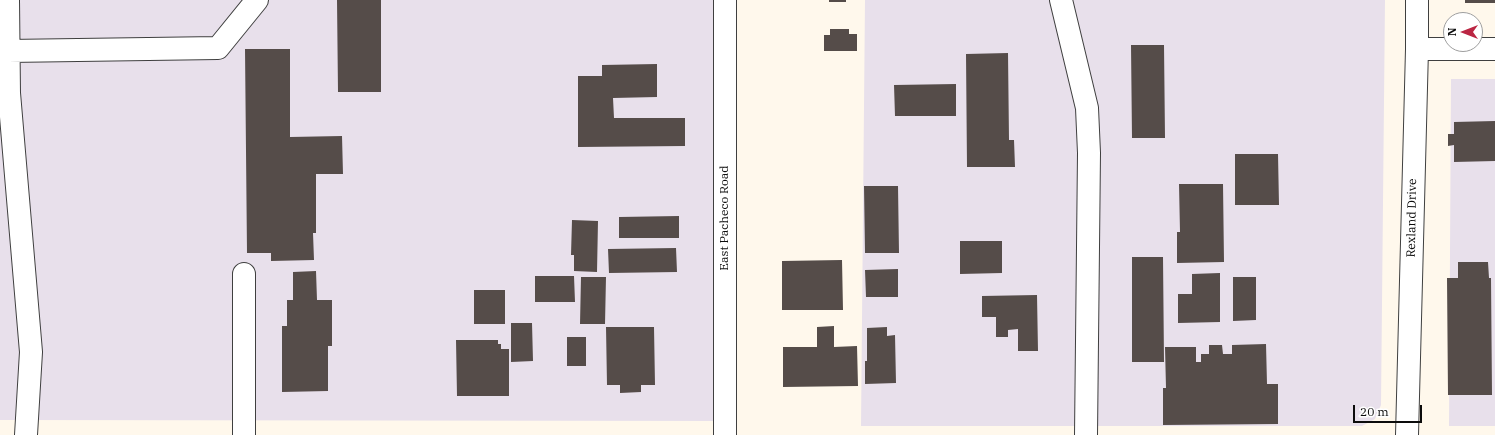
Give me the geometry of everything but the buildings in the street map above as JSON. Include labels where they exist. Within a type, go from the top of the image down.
[{"type":"street","points":[[8,0],[10,100],[31,352],[26,435]]},
{"type":"street","points":[[8,51],[218,48],[257,0]]},
{"type":"street","name":"East Pacheco Road","points":[[725,0],[725,435]]},
{"type":"street","points":[[1061,0],[1087,108],[1089,153],[1086,435]]},
{"type":"street","name":"Rexland Drive","points":[[1407,435],[1417,0]]},
{"type":"street","points":[[1417,49],[1495,49]]},
{"type":"street","points":[[244,274],[244,435]]},
{"type":"shaded area","points":[[0,0],[722,0],[719,421],[0,420]]},
{"type":"shaded area","points":[[865,0],[1385,0],[1381,405],[1375,419],[1362,426],[861,426]]},
{"type":"shaded area","points":[[1451,79],[1495,79],[1495,426],[1449,426]]}]
